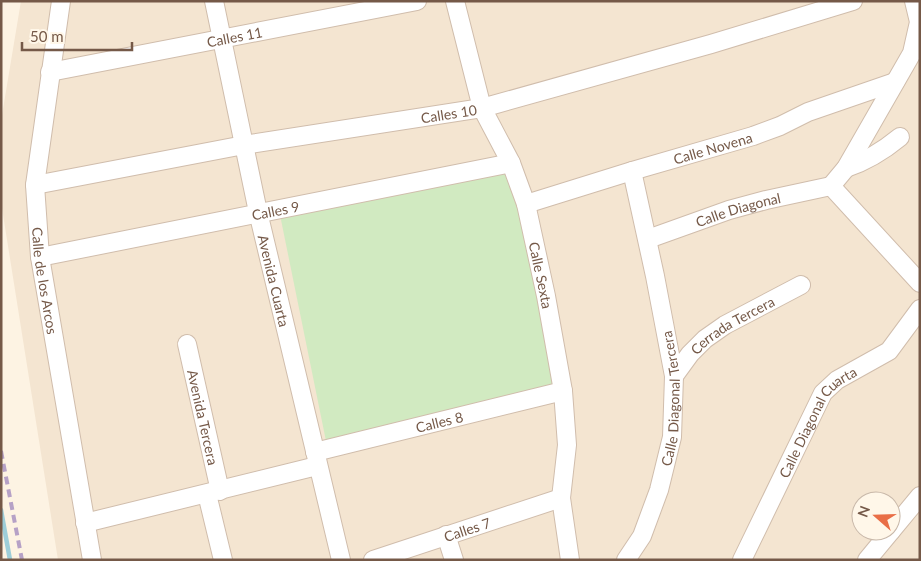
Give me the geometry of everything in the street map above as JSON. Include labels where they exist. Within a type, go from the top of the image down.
[{"type":"street","name":"Calle de los Arcos","points":[[60,1],[35,185],[40,257],[92,560]]},
{"type":"street","name":"Avenida Cuarta","points":[[214,1],[258,212],[341,560]]},
{"type":"street","name":"Calles 11","points":[[50,72],[417,1]]},
{"type":"street","name":"Calle Sexta","points":[[456,1],[482,108],[511,163],[526,204],[546,296],[563,391],[567,445],[561,498],[570,560]]},
{"type":"street","name":"Calles 10","points":[[35,185],[244,145],[482,108],[711,44],[853,1]]},
{"type":"street","points":[[914,1],[919,22],[912,53],[846,168],[831,186],[920,283]]},
{"type":"street","name":"Calle Novena","points":[[526,204],[753,136],[780,126],[808,112],[895,82]]},
{"type":"street","points":[[846,168],[863,162],[887,148],[900,137]]},
{"type":"street","name":"Calles 9","points":[[40,257],[511,163]]},
{"type":"street","name":"Calle Diagonal Tercera","points":[[626,560],[642,536],[659,490],[672,437],[674,376],[648,240],[632,171]]},
{"type":"street","name":"Calle Diagonal","points":[[648,240],[729,210],[831,186]]},
{"type":"street","name":"Cerrada Tercera","points":[[674,376],[690,354],[705,339],[801,285]]},
{"type":"street","name":"Calle Diagonal Cuarta","points":[[742,560],[823,393],[837,380],[889,351],[920,309]]},
{"type":"street","name":"Avenida Tercera","points":[[187,344],[214,493],[223,560]]},
{"type":"street","name":"Calles 8","points":[[85,523],[214,493],[316,459],[563,391]]},
{"type":"street","points":[[901,519],[920,496]]},
{"type":"street","name":"Calles 7","points":[[373,560],[561,498]]},
{"type":"street","points":[[446,535],[454,560]]},
{"type":"street","points":[[867,560],[883,541]]},
{"type":"shaded area","points":[[21,1],[920,1],[920,560],[58,560],[1,202],[1,121]]},
{"type":"green space","points":[[512,167],[560,389],[326,441],[279,210]]},
{"type":"waterway","points":[[1,510],[10,560]]},
{"type":"railway","points":[[1,451],[22,560]]}]
